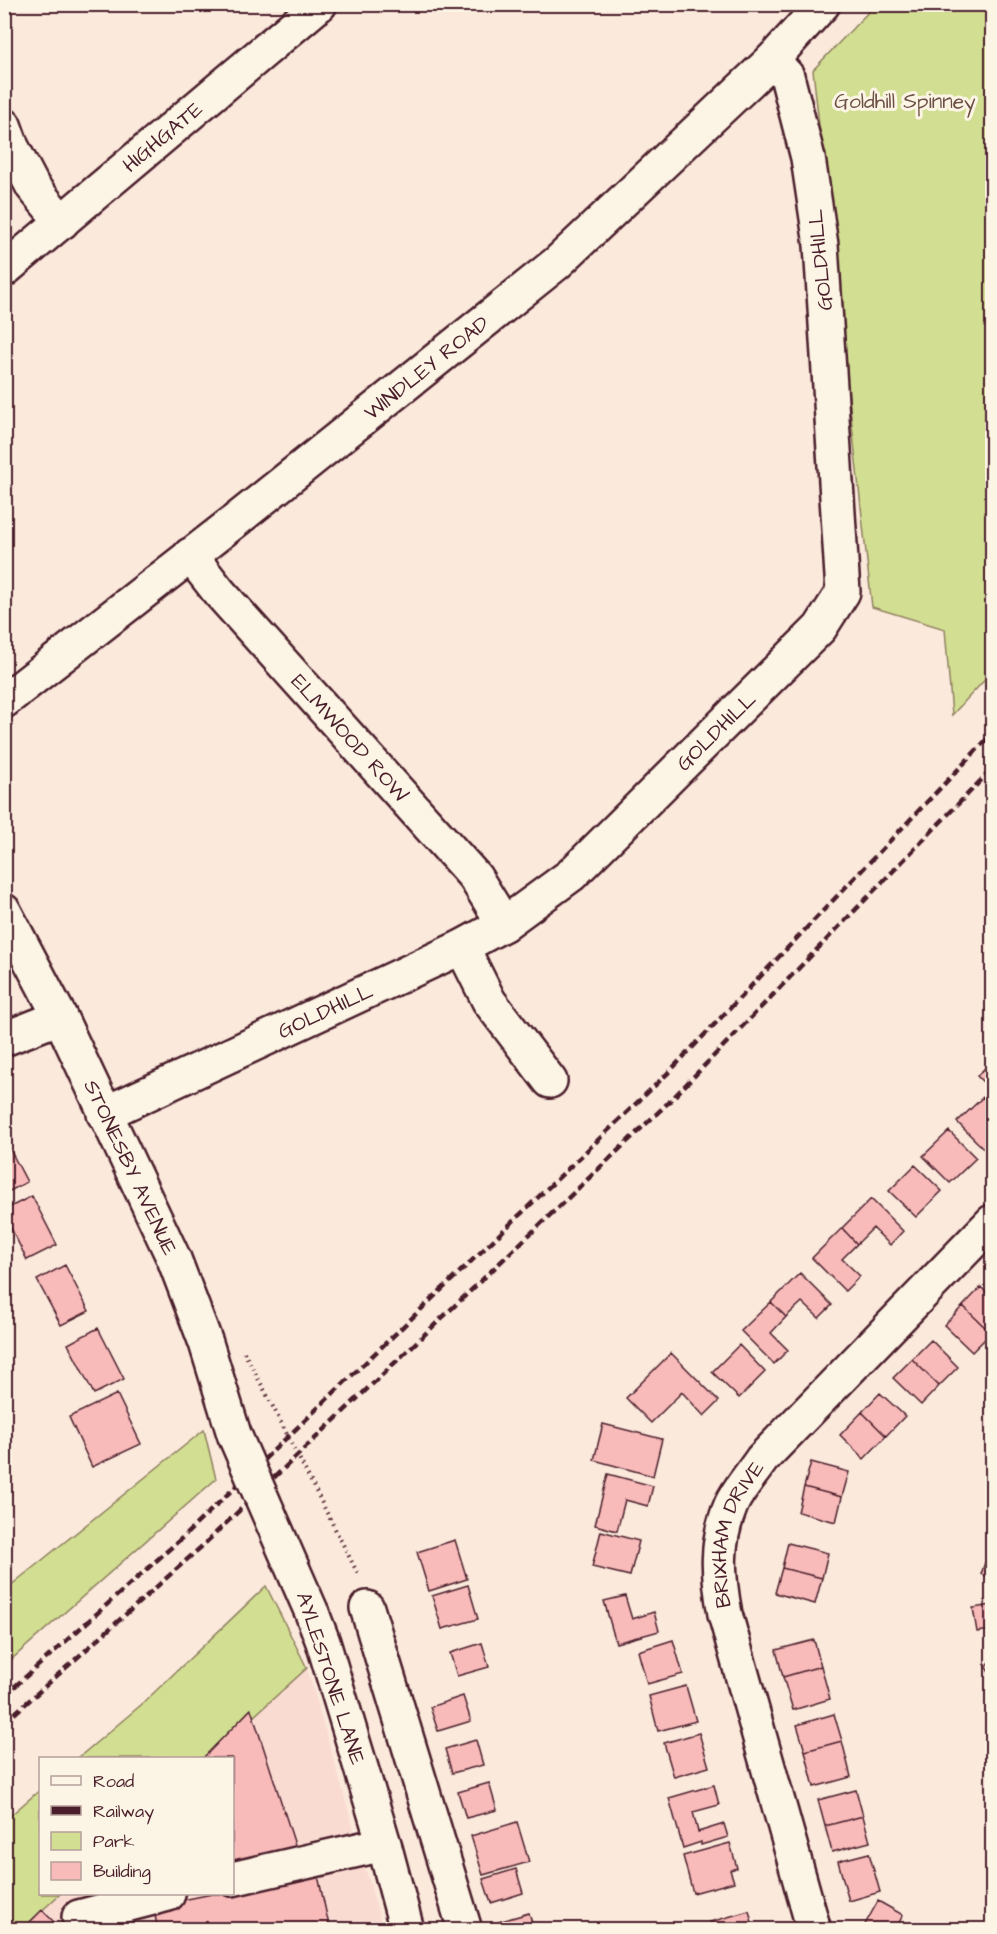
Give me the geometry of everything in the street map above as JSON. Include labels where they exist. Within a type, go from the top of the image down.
[{"type":"street","name":"HIGHGATE","points":[[4,270],[320,4]]},
{"type":"street","name":"WINDLEY ROAD","points":[[4,701],[557,263],[772,60],[809,10]]},
{"type":"street","name":"GOLDHILL","points":[[105,1114],[462,947],[504,924],[571,875],[820,628],[843,592],[821,245],[808,158],[787,76],[772,60]]},
{"type":"street","points":[[4,125],[12,147],[33,187],[62,222]]},
{"type":"street","name":"ELMWOOD ROW","points":[[190,555],[219,592],[475,877],[504,924]]},
{"type":"street","name":"STONESBY AVENUE","points":[[4,911],[60,1017],[174,1259],[206,1343],[234,1434]]},
{"type":"street","points":[[462,947],[489,1001],[550,1081]]},
{"type":"street","points":[[4,1039],[60,1017]]},
{"type":"street","name":"BRIXHAM DRIVE","points":[[814,1929],[725,1614],[718,1578],[720,1540],[732,1504],[762,1459],[993,1222]]},
{"type":"street","name":"AYLESTONE LANE","points":[[234,1434],[323,1642],[384,1844],[407,1929]]},
{"type":"street","points":[[367,1608],[465,1929]]},
{"type":"street","points":[[234,1879],[384,1844]]},
{"type":"street","points":[[79,1917],[161,1895]]},
{"type":"path","points":[[267,1395],[358,1574]]},
{"type":"shaded area","points":[[307,1668],[383,1929],[22,1930],[59,1895],[234,1895],[234,1757],[209,1757]]},
{"type":"green space","name":"Goldhill Spinney","points":[[875,5],[992,5],[992,672],[952,715],[945,629],[872,607],[813,70]]},
{"type":"green space","points":[[204,1430],[216,1479],[5,1665],[5,1590]]},
{"type":"green space","points":[[266,1586],[307,1668],[209,1757],[79,1757],[141,1705]]},
{"type":"green space","points":[[39,1791],[39,1895],[59,1895],[22,1929],[5,1929],[4,1821]]},
{"type":"building","points":[[992,1061],[992,1091],[977,1076]]},
{"type":"building","points":[[983,1097],[992,1107],[992,1142],[985,1150],[957,1122]]},
{"type":"building","points":[[949,1131],[976,1158],[950,1183],[923,1156]]},
{"type":"building","points":[[4,1138],[27,1182],[4,1194]]},
{"type":"building","points":[[915,1165],[942,1191],[916,1217],[889,1191]]},
{"type":"building","points":[[32,1196],[57,1245],[27,1260],[4,1210]]},
{"type":"building","points":[[871,1199],[903,1231],[890,1245],[873,1228],[857,1244],[842,1228]]},
{"type":"building","points":[[842,1228],[857,1244],[842,1259],[860,1276],[845,1291],[812,1258]]},
{"type":"building","points":[[65,1265],[89,1311],[61,1325],[37,1280]]},
{"type":"building","points":[[800,1273],[832,1305],[819,1318],[802,1302],[786,1317],[771,1302]]},
{"type":"building","points":[[981,1287],[992,1298],[991,1333],[963,1306]]},
{"type":"building","points":[[771,1302],[786,1317],[771,1333],[788,1350],[774,1364],[741,1331]]},
{"type":"building","points":[[963,1306],[991,1333],[972,1352],[944,1325]]},
{"type":"building","points":[[98,1328],[124,1379],[94,1394],[68,1344]]},
{"type":"building","points":[[931,1340],[958,1367],[939,1386],[912,1359]]},
{"type":"building","points":[[739,1345],[765,1372],[739,1398],[712,1372]]},
{"type":"building","points":[[671,1353],[719,1401],[704,1416],[682,1392],[651,1423],[626,1398]]},
{"type":"building","points":[[912,1359],[939,1386],[921,1405],[893,1378]]},
{"type":"building","points":[[880,1393],[905,1416],[886,1436],[862,1412]]},
{"type":"building","points":[[117,1394],[141,1444],[92,1467],[69,1417]]},
{"type":"building","points":[[862,1412],[886,1436],[864,1459],[840,1435]]},
{"type":"building","points":[[603,1424],[662,1439],[653,1476],[594,1460]]},
{"type":"building","points":[[811,1462],[849,1472],[842,1497],[804,1487]]},
{"type":"building","points":[[608,1474],[653,1486],[648,1506],[625,1500],[617,1531],[595,1525]]},
{"type":"building","points":[[804,1487],[842,1497],[836,1522],[798,1512]]},
{"type":"building","points":[[601,1531],[639,1541],[630,1576],[592,1567]]},
{"type":"building","points":[[455,1540],[467,1579],[429,1591],[417,1552]]},
{"type":"building","points":[[788,1543],[828,1553],[822,1578],[782,1568]]},
{"type":"building","points":[[989,1551],[992,1552],[992,1578],[981,1574]]},
{"type":"building","points":[[782,1568],[822,1578],[815,1604],[775,1593]]},
{"type":"building","points":[[468,1585],[478,1619],[442,1629],[432,1596]]},
{"type":"building","points":[[625,1596],[632,1619],[654,1612],[659,1631],[616,1643],[604,1601]]},
{"type":"building","points":[[992,1605],[992,1630],[977,1632],[973,1608]]},
{"type":"building","points":[[673,1640],[683,1674],[647,1684],[638,1651]]},
{"type":"building","points":[[814,1640],[821,1666],[783,1677],[776,1650]]},
{"type":"building","points":[[482,1643],[489,1667],[457,1676],[450,1653]]},
{"type":"building","points":[[992,1661],[992,1677],[985,1666]]},
{"type":"building","points":[[821,1666],[830,1699],[793,1710],[783,1677]]},
{"type":"building","points":[[686,1686],[696,1721],[658,1731],[649,1696]]},
{"type":"building","points":[[463,1696],[471,1721],[438,1731],[430,1707]]},
{"type":"building","points":[[251,1709],[297,1851],[234,1871],[234,1757],[204,1757]]},
{"type":"building","points":[[834,1714],[842,1741],[805,1751],[797,1725]]},
{"type":"building","points":[[699,1733],[709,1767],[674,1777],[664,1743]]},
{"type":"building","points":[[476,1740],[483,1765],[452,1773],[445,1749]]},
{"type":"building","points":[[842,1741],[851,1777],[814,1787],[805,1751]]},
{"type":"building","points":[[489,1783],[497,1810],[466,1818],[458,1792]]},
{"type":"building","points":[[714,1785],[719,1805],[693,1812],[698,1832],[724,1824],[728,1837],[683,1848],[669,1798]]},
{"type":"building","points":[[856,1790],[863,1816],[825,1826],[818,1800]]},
{"type":"building","points":[[863,1816],[870,1842],[832,1852],[825,1826]]},
{"type":"building","points":[[517,1822],[529,1862],[483,1875],[471,1836]]},
{"type":"building","points":[[730,1843],[737,1868],[730,1870],[734,1882],[693,1893],[683,1856]]},
{"type":"building","points":[[869,1853],[880,1892],[849,1901],[838,1861]]},
{"type":"building","points":[[516,1869],[523,1893],[491,1903],[483,1879]]},
{"type":"building","points":[[317,1871],[330,1930],[158,1930],[153,1906],[207,1895],[234,1893]]},
{"type":"building","points":[[878,1901],[903,1915],[895,1930],[862,1930]]},
{"type":"building","points":[[42,1910],[58,1926],[55,1930],[22,1930]]},
{"type":"building","points":[[749,1911],[754,1930],[712,1930],[710,1922]]},
{"type":"building","points":[[529,1913],[534,1930],[500,1930],[498,1922]]},
{"type":"railway","points":[[4,1696],[183,1537],[668,1073],[992,734]]},
{"type":"railway","points":[[4,1723],[200,1548],[670,1101],[992,769]]}]
